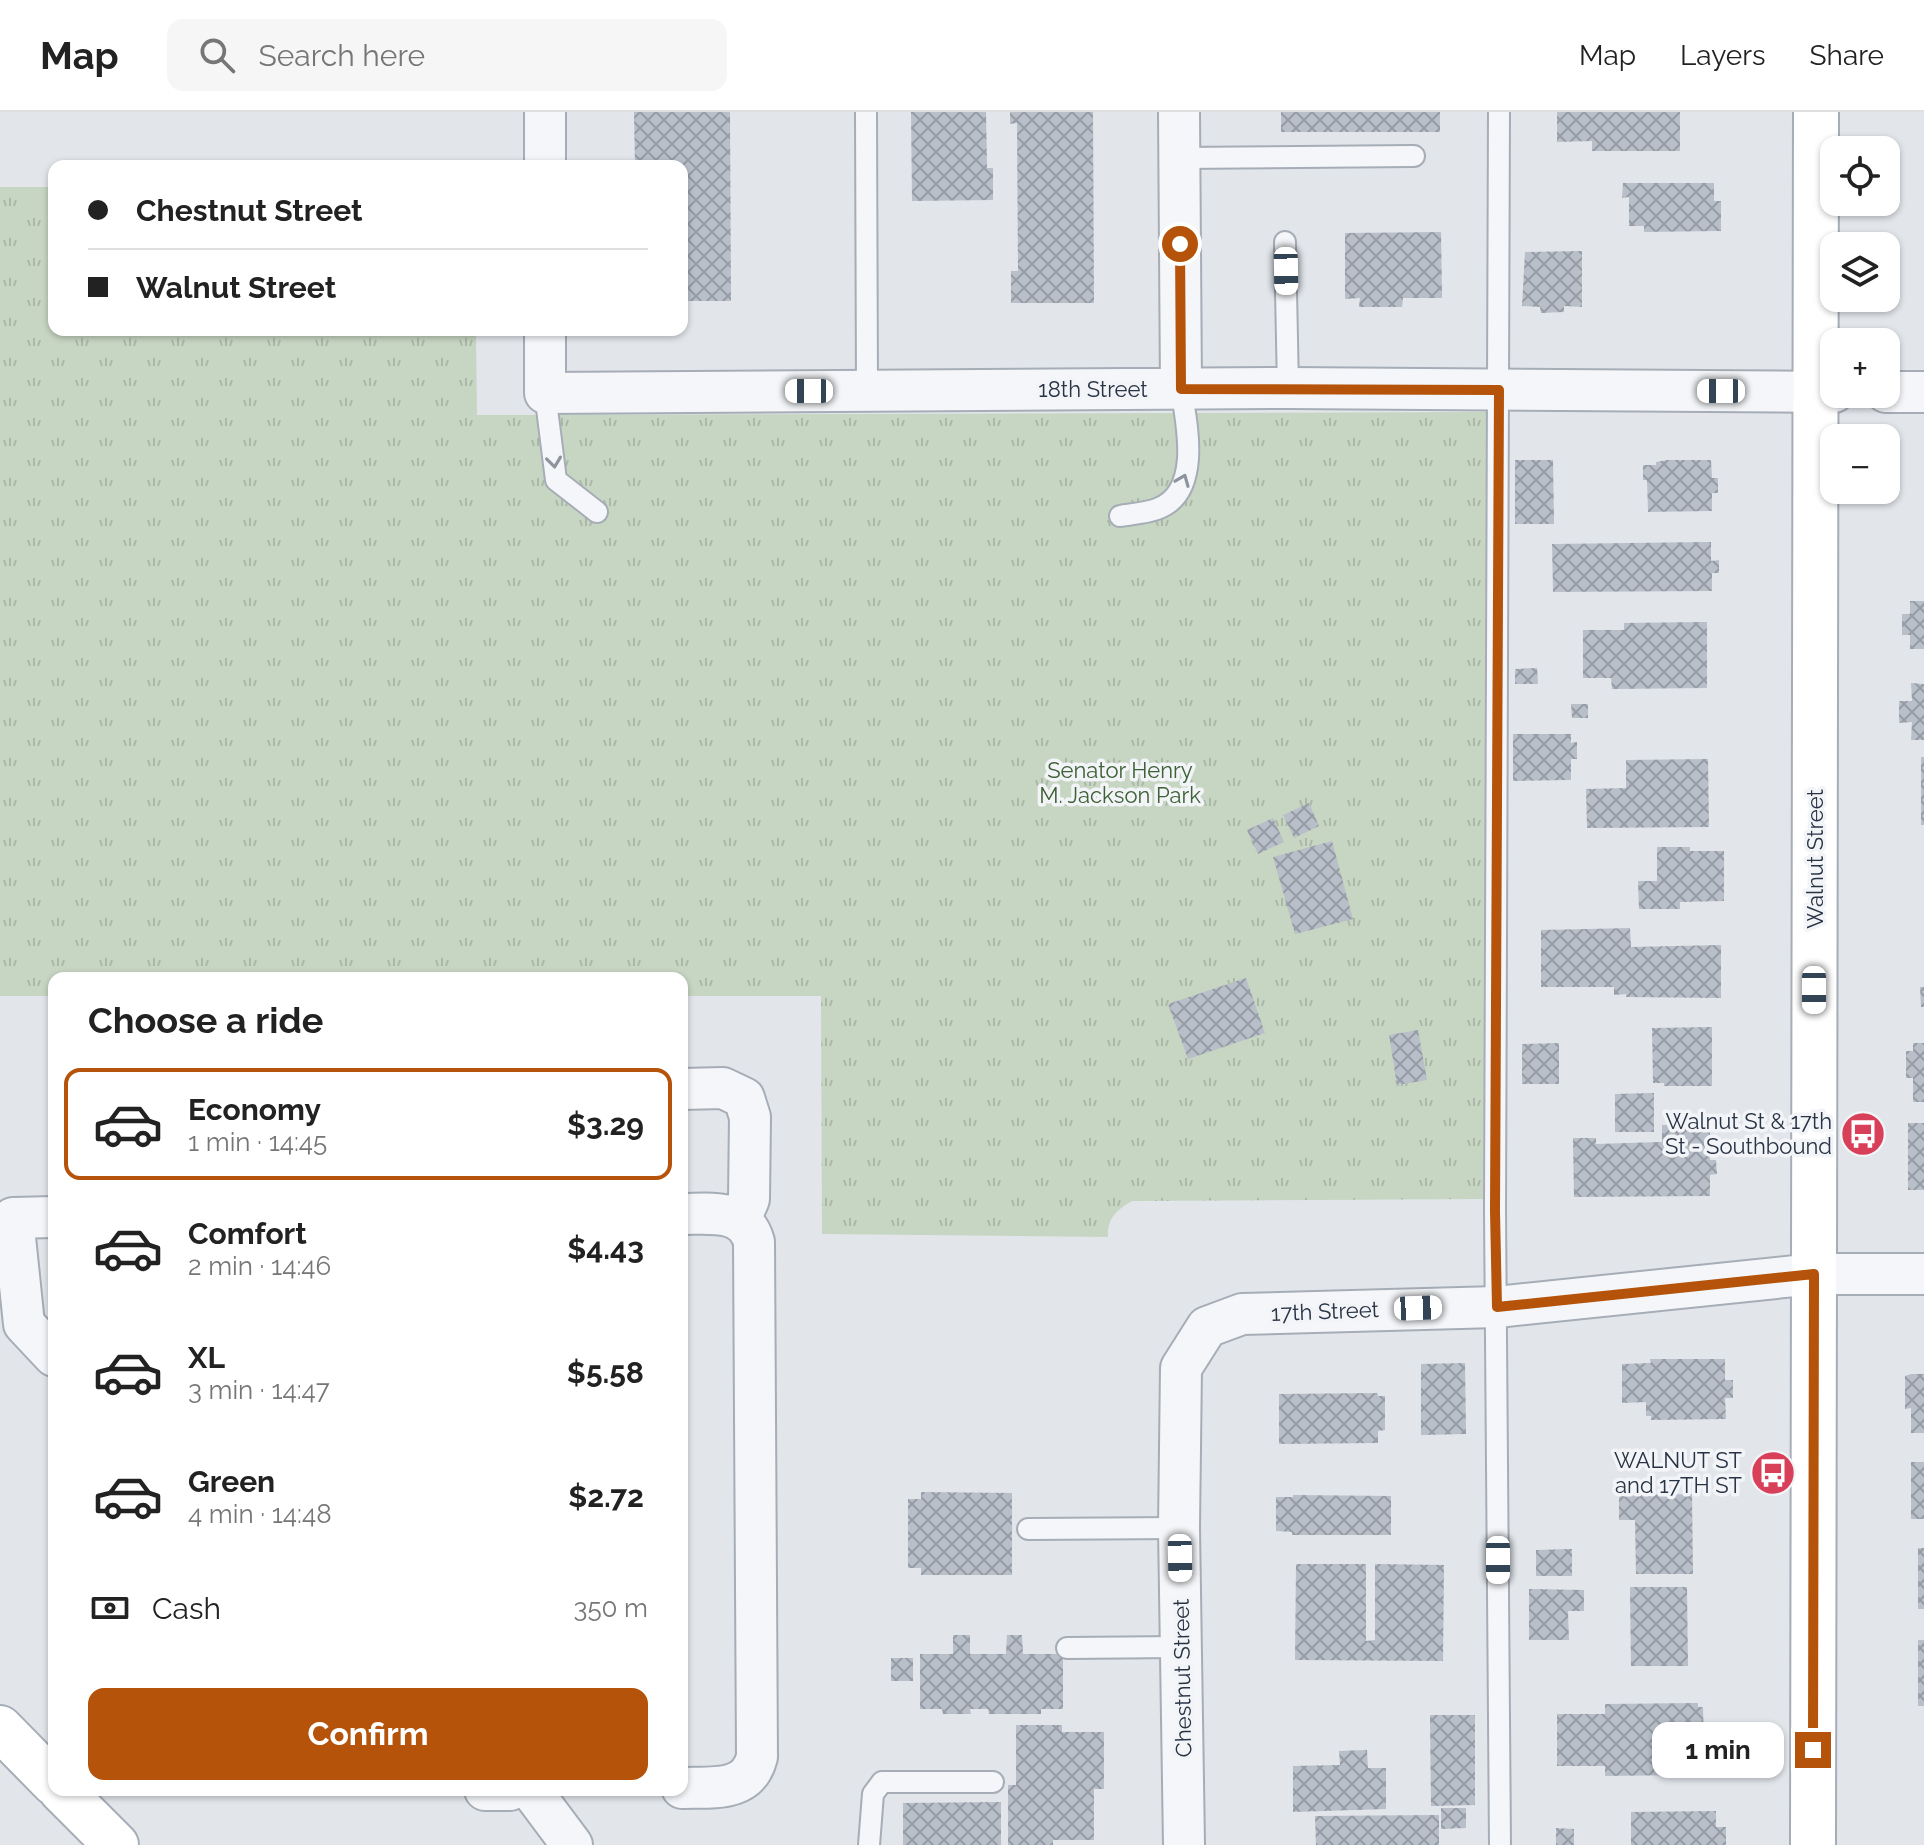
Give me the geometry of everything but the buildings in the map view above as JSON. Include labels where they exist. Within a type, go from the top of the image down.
[{"type":"main road","name":"Walnut Street","points":[[1816,112],[1823,328]]},
{"type":"main road","name":"Walnut Street","points":[[1813,1845],[1814,1274],[1825,408]]},
{"type":"main road","points":[[0,1728],[48,1777]]},
{"type":"main road","points":[[67,1796],[116,1845]]},
{"type":"street","points":[[545,112],[545,160]]},
{"type":"street","points":[[1179,112],[1181,389]]},
{"type":"street","points":[[545,336],[545,393]]},
{"type":"street","name":"18th Street","points":[[545,393],[1288,388],[1820,392]]},
{"type":"street","points":[[1900,392],[1924,392]]},
{"type":"street","points":[[688,1089],[723,1088],[744,1098],[750,1117],[749,1199],[740,1220]]},
{"type":"street","points":[[688,1214],[728,1214],[751,1231],[754,1242],[757,1757],[754,1771],[741,1782],[722,1787],[688,1788]]},
{"type":"street","points":[[48,1217],[6,1218],[12,1336],[48,1353]]},
{"type":"street","name":"17th Street","points":[[1207,1327],[1242,1314],[1497,1307],[1814,1274],[1924,1274]]},
{"type":"street","name":"Chestnut Street","points":[[1184,1845],[1179,1528],[1181,1368],[1207,1327]]},
{"type":"street","points":[[535,1796],[572,1845]]},
{"type":"lane","points":[[866,112],[867,390]]},
{"type":"lane","points":[[1499,112],[1495,1211],[1500,1845]]},
{"type":"lane","points":[[1179,158],[1414,156]]},
{"type":"lane","points":[[1285,242],[1288,388]]},
{"type":"lane","points":[[1120,516],[1160,508],[1179,492],[1188,467],[1188,433],[1181,389]]},
{"type":"lane","points":[[545,393],[556,480],[597,512]]},
{"type":"lane","points":[[1028,1529],[1179,1528]]},
{"type":"lane","points":[[1067,1648],[1181,1647]]},
{"type":"lane","points":[[869,1845],[873,1794],[882,1782],[993,1782]]},
{"type":"green space","name":"Senator Henry M. Jackson Park","points":[[0,187],[48,187],[48,336],[476,336],[477,415],[1488,412],[1488,1199],[1132,1201],[1114,1215],[1108,1237],[822,1234],[821,996],[688,996],[688,972],[48,972],[48,996],[0,996]]},
{"type":"place","name":"Walnut St & 17th St - Southbound","points":[[1863,1134]]},
{"type":"place","name":"WALNUT ST and 17TH ST","points":[[1773,1473]]},
{"type":"route","points":[[1180,244],[1181,389],[1499,390],[1497,1307],[1814,1274],[1813,1750]]}]
